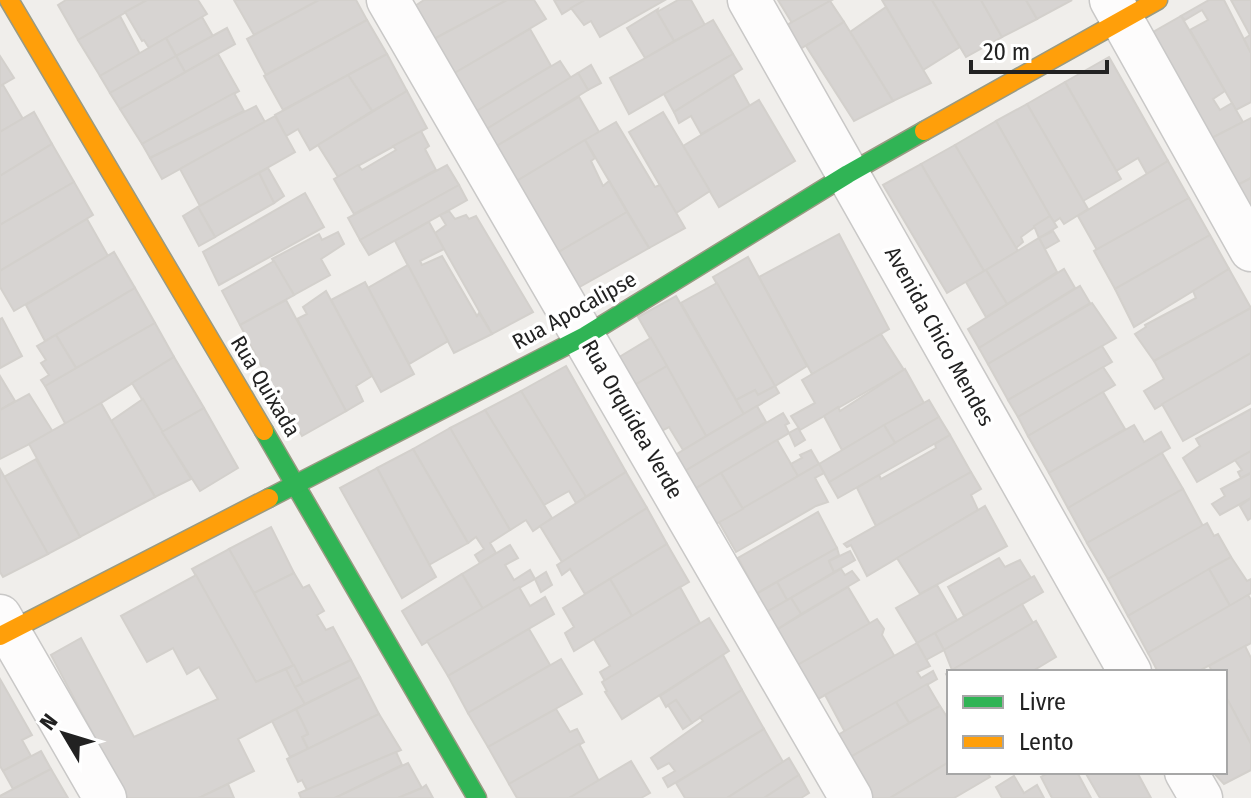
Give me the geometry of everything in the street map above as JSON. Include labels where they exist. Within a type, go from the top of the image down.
[{"type":"street","name":"Rua Quixada","points":[[9,0],[477,798]]},
{"type":"street","name":"Rua Orquídea Verde","points":[[388,0],[851,798]]},
{"type":"street","name":"Avenida Chico Mendes","points":[[749,0],[1129,670]]},
{"type":"street","name":"Rua Apocalipse","points":[[3,628],[585,336],[1130,6]]},
{"type":"street","points":[[1130,6],[1251,250]]},
{"type":"street","points":[[3,628],[105,798]]},
{"type":"street","points":[[1187,774],[1201,798]]},
{"type":"building","points":[[66,0],[147,0],[78,40],[58,5]]},
{"type":"building","points":[[147,0],[198,0],[207,14],[149,48],[125,12]]},
{"type":"building","points":[[234,0],[319,0],[254,35]]},
{"type":"building","points":[[319,0],[356,0],[367,20],[266,75],[247,39]]},
{"type":"building","points":[[424,0],[507,0],[434,39],[415,6]]},
{"type":"building","points":[[507,0],[534,0],[546,19],[453,74],[434,39]]},
{"type":"building","points":[[554,0],[585,0],[562,14]]},
{"type":"building","points":[[585,0],[665,0],[600,37],[591,21],[584,25],[571,8]]},
{"type":"building","points":[[678,0],[691,0],[705,25],[674,41],[657,12]]},
{"type":"building","points":[[778,0],[832,0],[792,23]]},
{"type":"building","points":[[882,0],[932,0],[960,47],[923,70]]},
{"type":"building","points":[[932,0],[981,0],[1002,37],[966,57]]},
{"type":"building","points":[[981,0],[1026,0],[1037,19],[1002,37]]},
{"type":"building","points":[[1026,0],[1072,0],[1037,19]]},
{"type":"building","points":[[1209,0],[1224,0],[1251,53],[1251,102],[1236,110],[1190,30],[1208,20],[1202,10],[1185,20],[1181,16]]},
{"type":"building","points":[[1231,0],[1251,0],[1251,53],[1244,39],[1250,35]]},
{"type":"building","points":[[830,1],[844,22],[800,49],[787,25]]},
{"type":"building","points":[[886,7],[931,83],[893,101],[850,32]]},
{"type":"building","points":[[658,9],[674,41],[645,58],[627,28]]},
{"type":"building","points":[[120,16],[140,54],[100,76],[78,40]]},
{"type":"building","points":[[1181,16],[1225,91],[1213,99],[1220,110],[1232,103],[1243,122],[1206,141],[1148,35]]},
{"type":"building","points":[[202,17],[213,36],[176,56],[166,38]]},
{"type":"building","points":[[367,20],[387,54],[283,110],[264,76]]},
{"type":"building","points":[[713,20],[733,54],[629,114],[610,78]]},
{"type":"building","points":[[844,22],[893,101],[854,121],[806,46]]},
{"type":"building","points":[[227,28],[235,44],[185,72],[176,56]]},
{"type":"building","points":[[530,29],[551,66],[475,112],[453,74]]},
{"type":"building","points":[[166,38],[176,56],[110,93],[100,76]]},
{"type":"building","points":[[218,54],[239,91],[142,144],[120,109]]},
{"type":"building","points":[[387,54],[407,91],[372,111],[348,75]]},
{"type":"building","points":[[733,54],[742,69],[674,112],[664,94]]},
{"type":"building","points":[[0,56],[14,78],[0,86]]},
{"type":"building","points":[[176,56],[185,72],[120,109],[110,93]]},
{"type":"building","points":[[1109,57],[1168,161],[1147,174],[1138,158],[1116,171],[1065,82]]},
{"type":"building","points":[[560,61],[571,78],[485,130],[475,112]]},
{"type":"building","points":[[591,65],[601,83],[588,90],[578,73]]},
{"type":"building","points":[[578,73],[588,90],[495,147],[485,130]]},
{"type":"building","points":[[348,75],[372,111],[310,150],[298,129],[286,136],[275,115]]},
{"type":"building","points":[[733,75],[750,106],[701,134],[691,116],[679,123],[674,112]]},
{"type":"building","points":[[1065,82],[1121,179],[1083,201],[1027,104]]},
{"type":"building","points":[[3,85],[23,119],[0,132],[0,86]]},
{"type":"building","points":[[407,91],[427,128],[338,177],[318,145]]},
{"type":"building","points":[[234,93],[244,111],[150,158],[142,144]]},
{"type":"building","points":[[579,97],[599,132],[515,182],[495,147]]},
{"type":"building","points":[[759,100],[795,161],[719,207],[683,146]]},
{"type":"building","points":[[1027,104],[1088,209],[1064,224],[1060,218],[1054,222],[1050,216],[996,121]]},
{"type":"building","points":[[256,106],[265,122],[162,179],[150,158]]},
{"type":"building","points":[[34,112],[52,144],[0,176],[0,132]]},
{"type":"building","points":[[663,112],[710,191],[676,213],[629,132]]},
{"type":"building","points":[[275,116],[295,152],[200,206],[180,169]]},
{"type":"building","points":[[1251,118],[1251,178],[1232,188],[1206,141]]},
{"type":"building","points":[[996,121],[1050,216],[1021,237],[1023,242],[1016,248],[955,145]]},
{"type":"building","points":[[616,122],[655,187],[660,185],[685,228],[649,248],[585,140]]},
{"type":"building","points":[[421,131],[429,146],[425,149],[436,170],[354,214],[334,179],[358,165],[362,170],[396,150],[393,146]]},
{"type":"building","points":[[585,140],[595,158],[591,161],[603,186],[609,181],[627,212],[557,253],[515,182]]},
{"type":"building","points":[[52,144],[74,182],[0,225],[0,176]]},
{"type":"building","points":[[955,145],[1018,251],[984,271],[921,164]]},
{"type":"building","points":[[1168,161],[1189,198],[1097,250],[1078,216]]},
{"type":"building","points":[[921,164],[984,271],[947,293],[883,185]]},
{"type":"building","points":[[447,165],[459,185],[360,240],[348,218]]},
{"type":"building","points":[[268,168],[284,196],[274,203],[259,173]]},
{"type":"building","points":[[259,173],[274,203],[215,237],[198,207]]},
{"type":"building","points":[[1251,178],[1251,215],[1232,188]]},
{"type":"building","points":[[74,182],[93,215],[0,271],[0,225]]},
{"type":"building","points":[[459,185],[467,200],[369,255],[360,240]]},
{"type":"building","points":[[305,193],[324,227],[219,285],[203,252]]},
{"type":"building","points":[[1189,198],[1210,235],[1115,289],[1094,251]]},
{"type":"building","points":[[198,207],[215,237],[199,246],[183,216]]},
{"type":"building","points":[[449,211],[455,219],[466,215],[469,219],[476,216],[533,312],[492,334],[435,233],[446,225],[440,215]]},
{"type":"building","points":[[627,212],[649,248],[576,289],[557,253]]},
{"type":"building","points":[[1050,216],[1057,227],[1039,238],[1034,226]]},
{"type":"building","points":[[87,219],[108,256],[14,311],[0,287],[0,271]]},
{"type":"building","points":[[429,222],[444,249],[420,261],[422,265],[442,256],[477,316],[479,313],[492,334],[454,353],[395,241]]},
{"type":"building","points":[[1053,231],[1059,241],[1045,249],[1039,238]]},
{"type":"building","points":[[338,232],[344,244],[321,259],[330,275],[294,295],[272,259],[319,234],[322,240]]},
{"type":"building","points":[[839,234],[889,329],[812,374],[759,277]]},
{"type":"building","points":[[1210,235],[1229,269],[1134,327],[1115,289]]},
{"type":"building","points":[[1039,238],[1057,272],[1007,304],[986,270]]},
{"type":"building","points":[[114,252],[135,288],[45,341],[26,305]]},
{"type":"building","points":[[748,257],[807,366],[775,386],[713,277]]},
{"type":"building","points":[[274,261],[294,295],[240,325],[222,291]]},
{"type":"building","points":[[408,265],[448,341],[409,364],[368,288]]},
{"type":"building","points":[[1064,269],[1075,288],[979,348],[968,329]]},
{"type":"building","points":[[1229,269],[1251,308],[1154,361],[1135,334],[1145,325],[1196,298],[1193,291]]},
{"type":"building","points":[[986,270],[1007,304],[986,317],[966,282]]},
{"type":"building","points":[[365,282],[414,374],[381,392],[331,300]]},
{"type":"building","points":[[717,283],[775,386],[758,395],[755,390],[736,400],[681,303]]},
{"type":"building","points":[[1080,286],[1090,303],[988,364],[979,348]]},
{"type":"building","points":[[135,288],[155,323],[76,368],[56,335]]},
{"type":"building","points":[[326,291],[372,376],[356,386],[363,401],[346,411],[297,319],[307,314],[303,307]]},
{"type":"building","points":[[676,296],[744,414],[706,436],[638,317]]},
{"type":"building","points":[[286,300],[346,411],[302,436],[281,398],[278,398],[240,325]]},
{"type":"building","points":[[1092,303],[1116,338],[1008,400],[988,364]]},
{"type":"building","points":[[1251,308],[1251,353],[1155,409],[1144,391],[1164,379],[1154,361]]},
{"type":"building","points":[[0,319],[22,356],[0,368]]},
{"type":"building","points":[[155,323],[174,357],[66,425],[45,386]]},
{"type":"building","points":[[881,334],[904,370],[800,430],[791,416],[815,403],[802,380]]},
{"type":"building","points":[[56,335],[76,368],[45,386],[41,380],[49,375],[41,363],[46,360],[37,346]]},
{"type":"building","points":[[651,338],[667,366],[628,389],[611,362]]},
{"type":"building","points":[[1102,346],[1112,362],[1018,417],[1008,400]]},
{"type":"building","points":[[1251,353],[1251,403],[1183,441],[1162,404]]},
{"type":"building","points":[[174,357],[204,408],[162,432],[132,383]]},
{"type":"building","points":[[566,366],[626,472],[585,497],[521,391]]},
{"type":"building","points":[[667,366],[706,436],[683,450],[669,427],[654,435],[628,389]]},
{"type":"building","points":[[1103,367],[1115,385],[1028,436],[1018,417]]},
{"type":"building","points":[[905,369],[924,403],[842,450],[824,416],[838,407],[840,411]]},
{"type":"building","points":[[0,376],[15,401],[0,410]]},
{"type":"building","points":[[775,386],[779,393],[744,414],[736,400],[755,390],[758,395]]},
{"type":"building","points":[[521,391],[585,495],[576,503],[569,491],[544,505],[485,410]]},
{"type":"building","points":[[1103,392],[1125,429],[1049,473],[1028,436]]},
{"type":"building","points":[[29,394],[53,432],[0,459],[0,410]]},
{"type":"building","points":[[143,399],[191,479],[155,497],[111,421]]},
{"type":"building","points":[[929,400],[939,417],[895,443],[884,425]]},
{"type":"building","points":[[101,403],[155,497],[80,537],[29,444]]},
{"type":"building","points":[[757,406],[766,422],[685,471],[675,455]]},
{"type":"building","points":[[204,408],[238,468],[200,491],[162,432]]},
{"type":"building","points":[[1251,409],[1251,451],[1197,482],[1183,458],[1200,446],[1196,439]]},
{"type":"building","points":[[485,410],[552,518],[533,531],[526,520],[510,530],[450,428]]},
{"type":"building","points":[[783,413],[789,423],[785,425],[789,433],[696,488],[685,471]]},
{"type":"building","points":[[939,417],[950,435],[838,498],[829,482]]},
{"type":"building","points":[[884,425],[895,443],[829,482],[819,464]]},
{"type":"building","points":[[1134,425],[1144,442],[1161,432],[1170,448],[1068,508],[1049,473]]},
{"type":"building","points":[[450,428],[510,530],[490,543],[496,553],[480,563],[475,555],[484,549],[476,537],[468,543],[413,449]]},
{"type":"building","points":[[798,428],[805,440],[795,446],[789,433]]},
{"type":"building","points":[[950,435],[971,472],[876,526],[857,488],[879,475],[881,479],[936,448],[935,444]]},
{"type":"building","points":[[777,440],[798,476],[743,509],[721,473]]},
{"type":"building","points":[[413,449],[468,543],[429,565],[377,468]]},
{"type":"building","points":[[811,450],[819,464],[798,476],[791,464]]},
{"type":"building","points":[[1251,451],[1251,473],[1241,478],[1238,472],[1242,470],[1235,460]]},
{"type":"building","points":[[1162,453],[1183,489],[1087,543],[1068,508]]},
{"type":"building","points":[[36,459],[80,537],[48,554],[4,477]]},
{"type":"building","points":[[819,464],[824,473],[815,478],[828,502],[736,552],[719,522]]},
{"type":"building","points":[[377,468],[436,577],[402,598],[340,488]]},
{"type":"building","points":[[0,469],[48,554],[3,577],[0,572]]},
{"type":"building","points":[[626,472],[647,508],[562,562],[540,526]]},
{"type":"building","points":[[971,472],[981,489],[971,495],[978,510],[867,576],[851,545],[847,547],[844,544]]},
{"type":"building","points":[[721,473],[743,509],[707,529],[687,494]]},
{"type":"building","points":[[1251,473],[1251,498],[1220,515],[1212,504],[1225,496],[1221,489]]},
{"type":"building","points":[[1183,489],[1203,526],[1108,579],[1087,543]]},
{"type":"building","points":[[1251,498],[1251,518],[1248,520],[1240,506]]},
{"type":"building","points":[[985,506],[1007,546],[920,594],[897,558]]},
{"type":"building","points":[[647,508],[667,544],[585,594],[570,569],[562,575],[557,565]]},
{"type":"building","points":[[818,512],[837,548],[757,593],[738,558]]},
{"type":"building","points":[[1207,523],[1214,536],[1218,534],[1231,557],[1128,616],[1108,579]]},
{"type":"building","points":[[271,527],[294,573],[254,593],[229,549]]},
{"type":"building","points":[[667,544],[689,582],[632,616],[610,579]]},
{"type":"building","points":[[510,545],[518,558],[505,565],[514,580],[530,570],[535,579],[483,609],[462,574]]},
{"type":"building","points":[[837,548],[839,555],[829,561],[834,572],[787,600],[777,582]]},
{"type":"building","points":[[229,549],[294,665],[256,682],[192,569]]},
{"type":"building","points":[[850,551],[855,560],[834,572],[829,561]]},
{"type":"building","points":[[1231,557],[1247,581],[1251,579],[1251,593],[1230,606],[1209,569]]},
{"type":"building","points":[[999,558],[1005,567],[1020,560],[1031,578],[964,616],[948,587]]},
{"type":"building","points":[[841,569],[845,575],[852,571],[859,580],[801,614],[791,598]]},
{"type":"building","points":[[1209,569],[1230,606],[1148,653],[1128,616]]},
{"type":"building","points":[[546,572],[552,585],[541,592],[535,579]]},
{"type":"building","points":[[294,573],[303,588],[309,585],[324,611],[317,615],[326,630],[333,627],[351,660],[303,683],[254,593]]},
{"type":"building","points":[[462,574],[483,609],[422,645],[402,611]]},
{"type":"building","points":[[196,575],[256,682],[286,669],[305,704],[238,739],[254,771],[199,798],[127,798],[51,655],[81,638],[134,737],[218,699],[199,667],[187,674],[173,648],[147,662],[121,616]]},
{"type":"building","points":[[1034,576],[1043,592],[944,650],[935,633]]},
{"type":"building","points":[[610,579],[632,616],[574,651],[565,633],[574,627],[563,608]]},
{"type":"building","points":[[777,582],[787,600],[758,617],[748,599]]},
{"type":"building","points":[[937,585],[957,620],[917,643],[896,608]]},
{"type":"building","points":[[519,587],[530,606],[545,597],[554,614],[448,676],[427,641]]},
{"type":"building","points":[[680,587],[700,623],[605,681],[600,672],[610,666],[594,639]]},
{"type":"building","points":[[848,587],[870,624],[789,670],[768,635]]},
{"type":"building","points":[[1248,595],[1251,600],[1251,643],[1201,670],[1157,670],[1148,653]]},
{"type":"building","points":[[791,598],[801,614],[768,635],[758,617]]},
{"type":"building","points":[[1022,604],[1033,623],[952,670],[944,650]]},
{"type":"building","points":[[709,618],[729,651],[622,719],[602,682]]},
{"type":"building","points":[[877,619],[895,657],[809,704],[789,670]]},
{"type":"building","points":[[1036,621],[1056,657],[1034,670],[952,670]]},
{"type":"building","points":[[529,629],[550,665],[468,713],[448,676]]},
{"type":"building","points":[[935,633],[944,650],[926,660],[917,643]]},
{"type":"building","points":[[917,643],[930,666],[917,672],[921,678],[933,671],[937,679],[845,732],[825,695]]},
{"type":"building","points":[[1245,646],[1251,658],[1251,744],[1227,699],[1227,670],[1212,670],[1209,666]]},
{"type":"building","points":[[723,655],[742,690],[692,723],[676,700],[666,707],[660,696]]},
{"type":"building","points":[[561,659],[582,694],[488,747],[468,713]]},
{"type":"building","points":[[351,660],[360,677],[305,704],[295,687]]},
{"type":"building","points":[[294,665],[303,683],[295,687],[286,669]]},
{"type":"building","points":[[360,677],[379,714],[308,749],[302,737],[308,734],[296,709]]},
{"type":"building","points":[[0,679],[32,735],[22,740],[31,756],[3,771],[0,766]]},
{"type":"building","points":[[927,684],[940,706],[909,723],[896,702]]},
{"type":"building","points":[[742,690],[764,729],[668,787],[663,778],[675,771],[669,763],[658,769],[651,758],[703,721],[700,717]]},
{"type":"building","points":[[1227,699],[1251,744],[1251,770],[1224,784],[1215,774],[1227,774]]},
{"type":"building","points":[[676,700],[692,723],[683,729],[668,705]]},
{"type":"building","points":[[896,702],[909,723],[840,763],[827,741]]},
{"type":"building","points":[[940,706],[947,717],[947,763],[890,798],[860,798],[840,763]]},
{"type":"building","points":[[296,709],[308,734],[302,737],[308,749],[290,757],[272,721]]},
{"type":"building","points":[[556,709],[570,732],[577,729],[584,742],[509,784],[488,747]]},
{"type":"building","points":[[379,714],[401,750],[307,790],[302,780],[298,782],[287,759]]},
{"type":"building","points":[[764,729],[783,762],[727,798],[685,798],[676,783]]},
{"type":"building","points":[[579,744],[599,781],[569,798],[517,798],[509,784]]},
{"type":"building","points":[[41,751],[51,769],[13,789],[3,771]]},
{"type":"building","points":[[396,752],[402,765],[335,798],[301,798],[299,793]]},
{"type":"building","points":[[789,758],[799,775],[764,798],[727,798]]},
{"type":"building","points":[[631,761],[650,793],[641,798],[569,798]]},
{"type":"building","points":[[408,763],[422,788],[398,798],[335,798]]},
{"type":"building","points":[[947,763],[947,774],[988,774],[990,777],[954,798],[890,798]]},
{"type":"building","points":[[51,769],[68,798],[0,798],[0,796]]},
{"type":"building","points":[[1046,774],[1078,774],[1091,798],[1052,798],[1041,777]]},
{"type":"building","points":[[1086,774],[1138,774],[1151,798],[1100,798]]},
{"type":"building","points":[[799,775],[809,793],[801,798],[764,798]]},
{"type":"building","points":[[1014,776],[1024,793],[1037,785],[1044,798],[1002,798],[996,787]]},
{"type":"building","points":[[228,784],[234,798],[199,798]]},
{"type":"building","points":[[426,785],[433,798],[398,798],[422,788]]},
{"type":"traffic: fast","points":[[269,498],[585,336],[848,174],[924,131]]},
{"type":"traffic: fast","points":[[264,431],[477,798]]},
{"type":"traffic: slow","points":[[9,0],[264,431]]},
{"type":"traffic: slow","points":[[924,131],[1158,0]]},
{"type":"traffic: slow","points":[[0,636],[269,498]]}]
